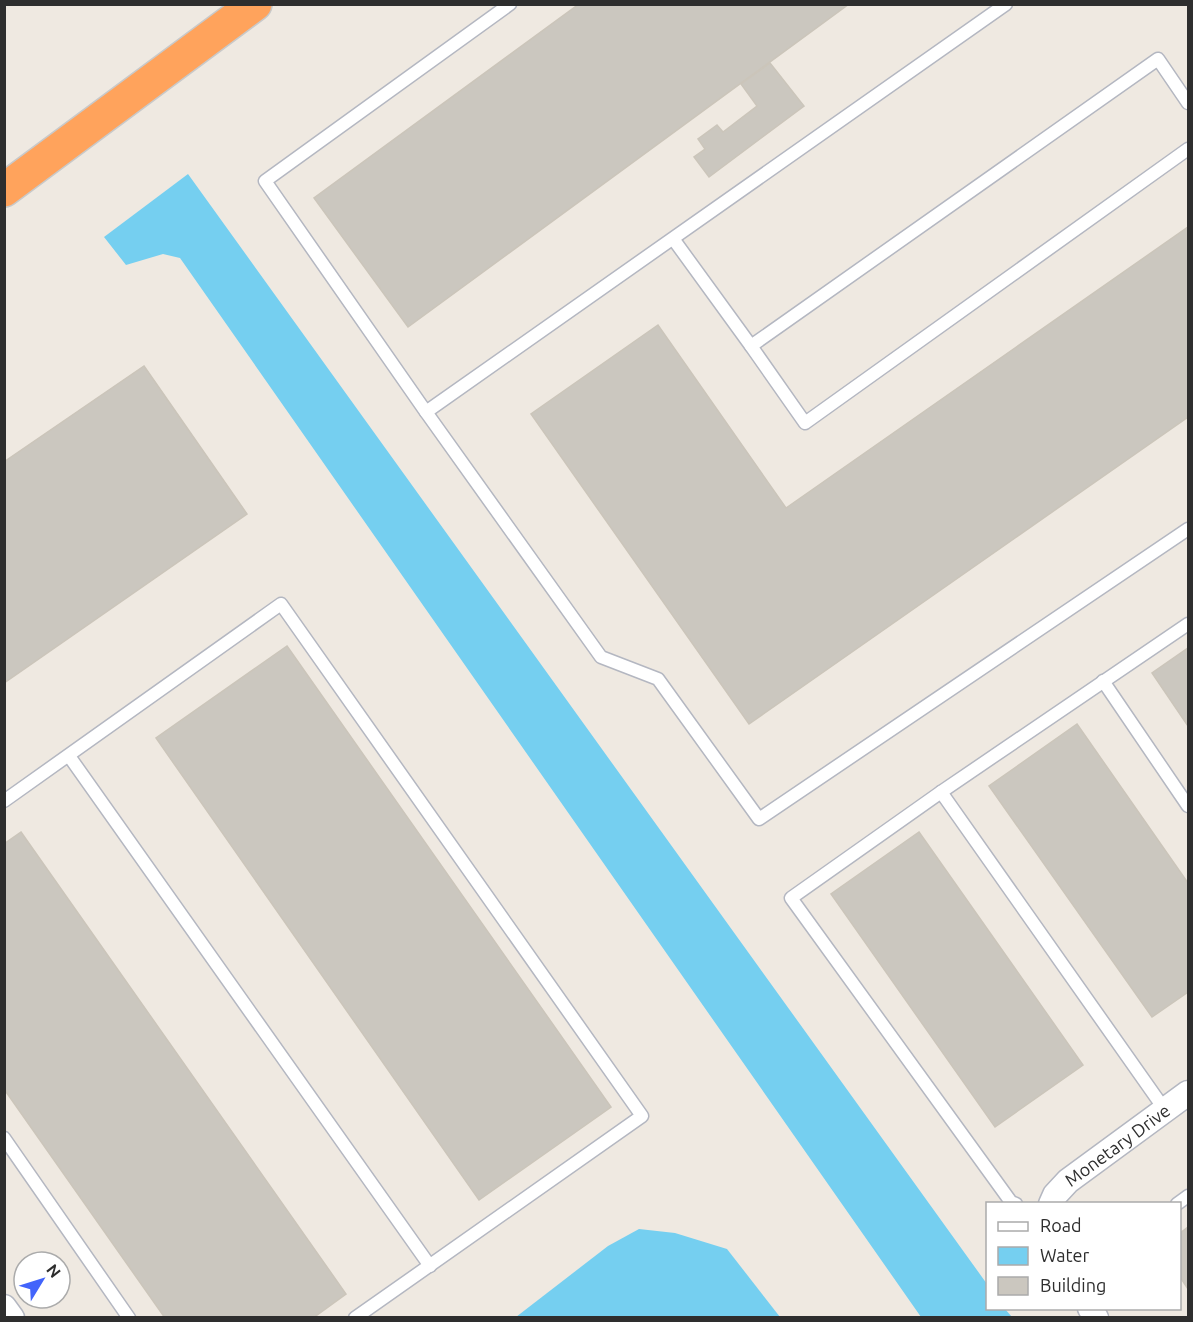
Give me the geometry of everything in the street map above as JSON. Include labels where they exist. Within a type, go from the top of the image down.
[{"type":"highway","points":[[4,190],[255,4]]},
{"type":"street","name":"Monetary Drive","points":[[1052,1202],[1068,1181],[1188,1093]]},
{"type":"street","points":[[4,1307],[12,1317]]},
{"type":"lane","points":[[510,4],[265,181],[601,657],[658,680],[759,819],[1188,529]]},
{"type":"lane","points":[[426,412],[674,240],[1006,4]]},
{"type":"lane","points":[[750,346],[1158,59],[1188,103]]},
{"type":"lane","points":[[674,240],[804,423],[1188,149]]},
{"type":"lane","points":[[4,801],[281,604],[642,1116],[360,1316]]},
{"type":"lane","points":[[1011,1202],[791,898],[941,792],[1188,624]]},
{"type":"lane","points":[[1103,681],[1188,806]]},
{"type":"lane","points":[[69,756],[430,1266]]},
{"type":"lane","points":[[941,792],[1165,1110]]},
{"type":"lane","points":[[4,1138],[129,1317]]},
{"type":"water","points":[[188,174],[986,1283],[986,1310],[1006,1310],[1012,1317],[921,1317],[180,258],[163,254],[126,265],[104,237]]},
{"type":"water","points":[[639,1229],[675,1233],[727,1249],[780,1317],[516,1317],[608,1246]]},
{"type":"building","points":[[579,4],[849,4],[408,327],[314,198]]},
{"type":"building","points":[[770,63],[804,106],[709,177],[694,157],[705,149],[698,139],[717,125],[723,132],[757,106],[741,84]]},
{"type":"building","points":[[1188,227],[1188,417],[749,724],[531,414],[658,325],[786,508]]},
{"type":"building","points":[[144,366],[247,514],[4,683],[4,462]]},
{"type":"building","points":[[287,646],[611,1107],[479,1200],[156,738]]},
{"type":"building","points":[[1188,648],[1188,726],[1152,673]]},
{"type":"building","points":[[1077,724],[1188,883],[1188,992],[1152,1017],[989,786]]},
{"type":"building","points":[[21,832],[346,1294],[313,1318],[165,1318],[4,1089],[4,844]]},
{"type":"building","points":[[919,832],[1083,1065],[995,1127],[831,894]]},
{"type":"building","points":[[1188,1227],[1188,1289],[1181,1278],[1181,1232]]}]
